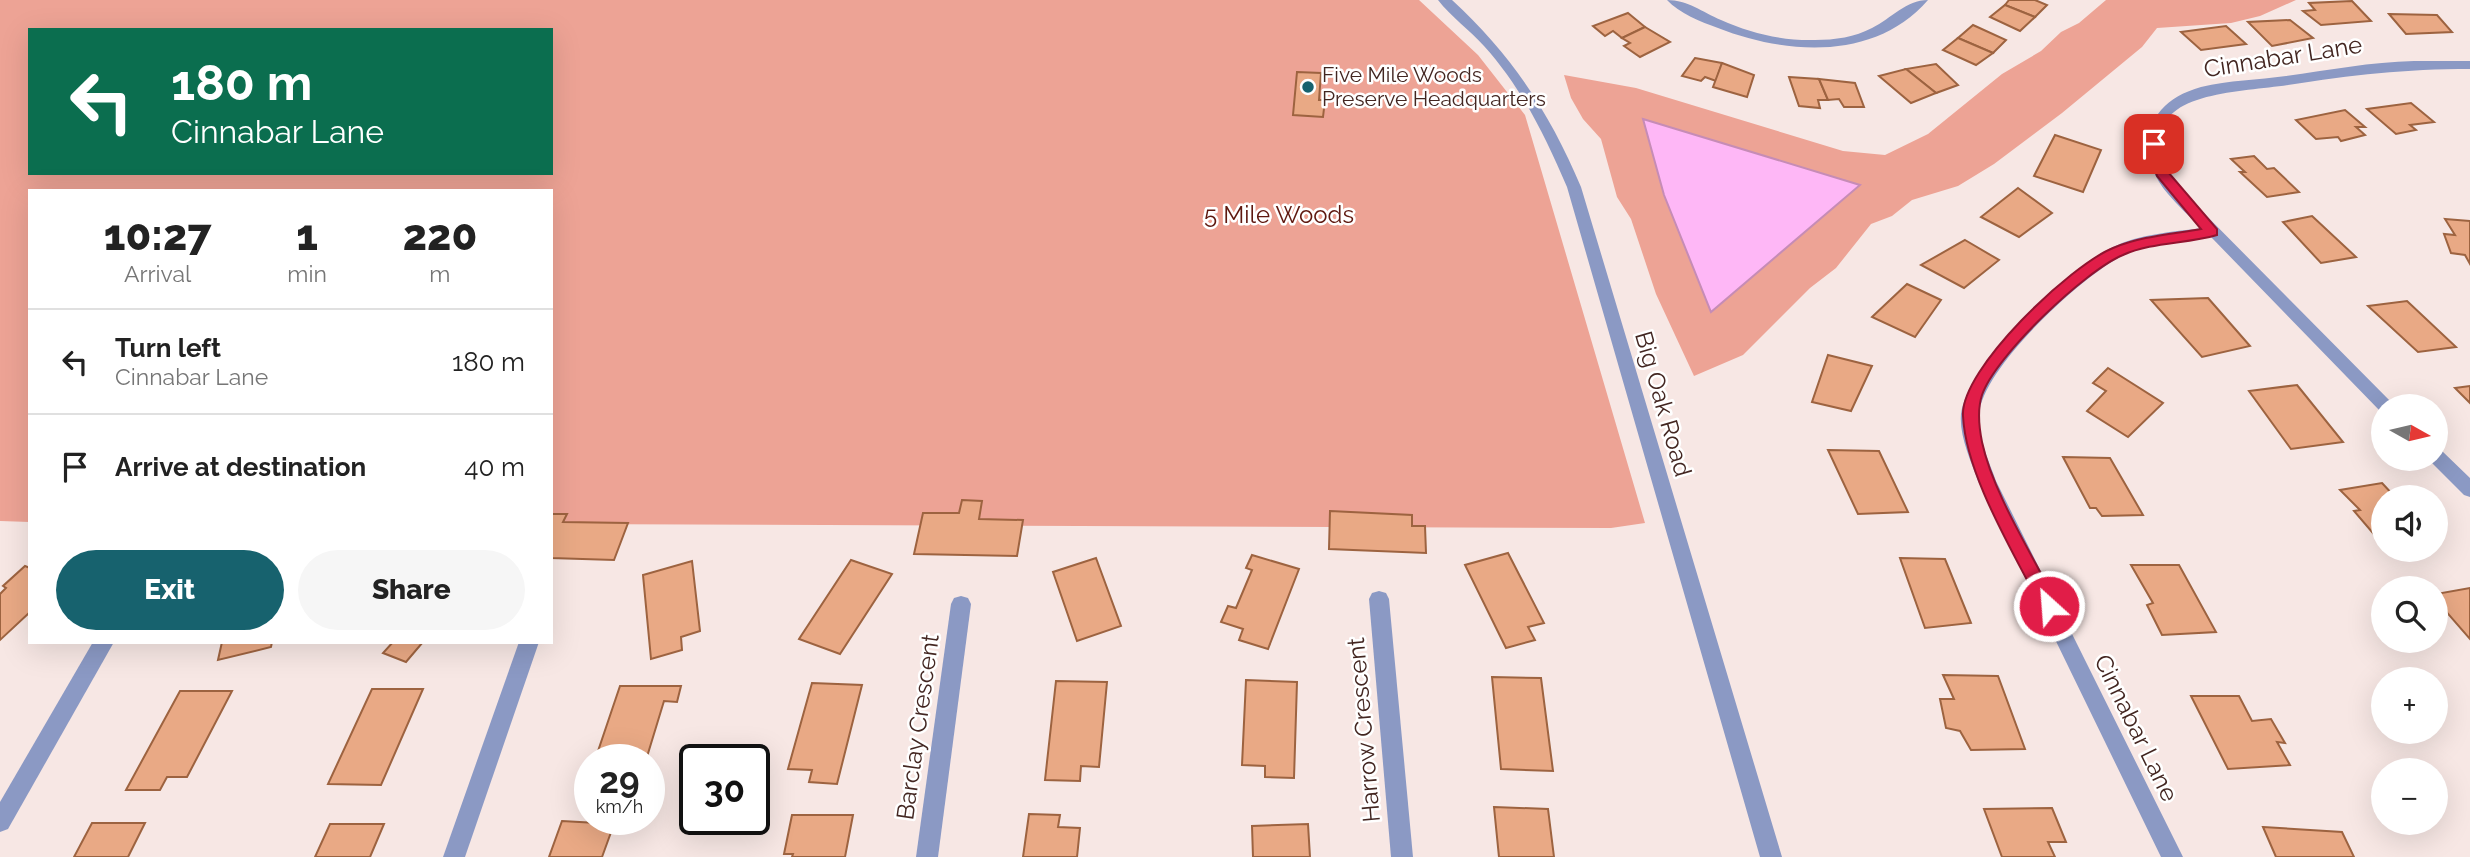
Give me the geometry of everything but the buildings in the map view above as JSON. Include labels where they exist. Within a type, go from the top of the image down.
[{"type":"street","name":"Big Oak Road","points":[[1444,0],[1489,42],[1527,88],[1553,134],[1574,187],[1771,857]]},
{"type":"street","points":[[1673,0],[1694,13],[1740,32],[1793,42],[1824,42],[1864,36],[1888,26],[1922,0]]},
{"type":"street","name":"Cinnabar Lane","points":[[2374,394],[2172,189],[2155,156],[2156,129],[2164,115],[2178,103],[2198,94],[2235,86],[2360,68],[2470,65]]},
{"type":"street","name":"Cinnabar Lane","points":[[2172,857],[1987,481],[1974,443],[1970,413],[1985,373],[2070,282],[2092,264],[2120,250],[2212,232]]},
{"type":"street","points":[[2448,468],[2470,490]]},
{"type":"street","name":"Harrow Crescent","points":[[1379,599],[1402,857]]},
{"type":"street","name":"Barclay Crescent","points":[[927,857],[961,604]]},
{"type":"street","points":[[0,822],[103,644]]},
{"type":"street","points":[[454,857],[528,644]]},
{"type":"green space","name":"5 Mile Woods","points":[[0,0],[1419,0],[1478,55],[1525,115],[1645,523],[1611,528],[553,524],[553,189],[28,189],[28,522],[0,521]]},
{"type":"green space","points":[[2106,0],[2296,0],[2260,16],[2231,23],[2157,28],[2142,47],[2062,113],[1994,164],[1958,186],[1912,200],[1892,216],[1871,224],[1836,268],[1810,288],[1743,355],[1694,376],[1656,294],[1631,219],[1617,197],[1601,139],[1583,119],[1571,98],[1564,75],[1636,88],[1843,151],[1885,155],[1928,134],[2002,74],[2041,51],[2061,32],[2079,23]]},
{"type":"shaded area","points":[[1643,119],[1860,185],[1711,312],[1664,195]]},
{"type":"place","name":"Five Mile Woods Preserve Headquarters","points":[[1308,87]]},
{"type":"route","points":[[2049,606],[1987,481],[1974,443],[1970,413],[1985,373],[2070,282],[2092,264],[2120,250],[2212,232],[2172,189],[2155,156],[2154,144]]}]
